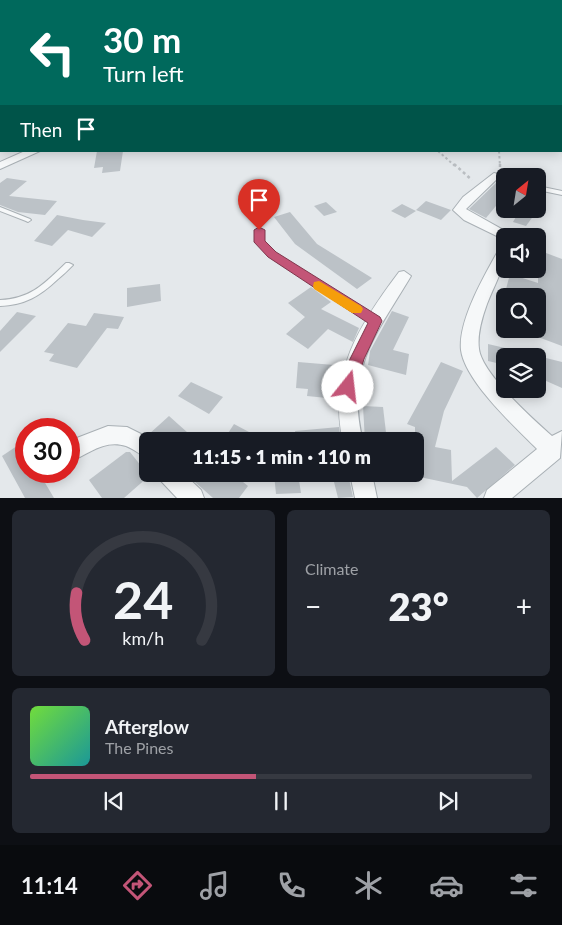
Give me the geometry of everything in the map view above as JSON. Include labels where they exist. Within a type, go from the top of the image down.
[{"type":"street","points":[[0,166],[33,152]]},
{"type":"street","points":[[496,179],[480,188],[460,210],[468,218],[496,231]]},
{"type":"street","points":[[495,498],[557,446],[489,384],[470,351],[479,307],[496,267]]},
{"type":"street","points":[[351,432],[348,387],[357,359],[375,321],[391,293],[404,276]]},
{"type":"street","points":[[80,446],[96,437],[114,434],[133,438],[139,442]]},
{"type":"street","points":[[177,482],[193,498]]},
{"type":"street","points":[[363,482],[366,498]]},
{"type":"lane","points":[[546,190],[562,193]]},
{"type":"lane","points":[[0,209],[28,220]]},
{"type":"lane","points":[[259,230],[259,242],[272,255],[375,321]]},
{"type":"lane","points":[[0,304],[14,304],[29,298],[69,265]]},
{"type":"path","points":[[439,152],[480,188]]},
{"type":"path","points":[[499,152],[500,168]]},
{"type":"building","points":[[97,152],[123,152],[120,171],[102,173],[103,167],[94,168]]},
{"type":"building","points":[[7,178],[27,181],[9,196],[57,201],[45,215],[18,212],[0,205],[0,183]]},
{"type":"building","points":[[496,183],[496,206],[486,218],[469,209]]},
{"type":"building","points":[[426,201],[451,210],[441,220],[416,210]]},
{"type":"building","points":[[326,202],[337,212],[324,216],[314,206]]},
{"type":"building","points":[[402,204],[416,211],[405,218],[391,211]]},
{"type":"building","points":[[290,212],[317,244],[372,278],[357,289],[295,244],[274,217]]},
{"type":"building","points":[[57,215],[106,223],[92,237],[68,230],[52,246],[34,241]]},
{"type":"building","points":[[515,218],[532,218],[526,226],[513,222]]},
{"type":"building","points":[[546,253],[562,259],[562,346],[541,338],[546,338],[546,288],[506,288],[509,278],[522,278],[538,283],[538,278],[546,278]]},
{"type":"building","points":[[160,284],[161,301],[127,307],[127,288]]},
{"type":"building","points":[[311,287],[331,302],[321,309],[359,328],[353,342],[328,329],[308,349],[286,334],[305,317],[288,303]]},
{"type":"building","points":[[392,311],[409,317],[393,350],[409,354],[406,375],[368,365],[370,351]]},
{"type":"building","points":[[17,312],[36,316],[0,352],[0,331]]},
{"type":"building","points":[[94,313],[124,317],[118,329],[107,328],[77,368],[49,361],[54,354],[44,352],[68,323],[86,326]]},
{"type":"building","points":[[488,344],[505,348],[496,348],[496,363],[488,361]]},
{"type":"building","points":[[546,358],[562,362],[562,388],[546,381]]},
{"type":"building","points":[[298,362],[334,365],[333,391],[327,390],[327,398],[307,396],[308,389],[296,388]]},
{"type":"building","points":[[441,362],[463,371],[444,411],[435,447],[451,450],[452,481],[496,447],[515,465],[477,498],[467,487],[424,478],[424,432],[415,432],[415,427],[407,424]]},
{"type":"building","points":[[191,382],[223,397],[209,414],[178,396]]},
{"type":"building","points":[[363,406],[383,407],[386,432],[364,432]]},
{"type":"building","points":[[169,416],[187,432],[151,432]]},
{"type":"building","points":[[234,424],[249,432],[229,432]]},
{"type":"building","points":[[339,427],[340,432],[295,432]]},
{"type":"building","points":[[15,447],[15,480],[2,456]]},
{"type":"building","points":[[126,452],[130,452],[139,463],[139,482],[142,482],[124,498],[102,498],[89,480]]},
{"type":"building","points":[[195,482],[243,482],[248,486],[239,498],[213,498]]},
{"type":"building","points":[[275,482],[299,482],[301,493],[276,494]]},
{"type":"building","points":[[334,482],[350,482],[353,497],[338,498]]},
{"type":"building","points":[[17,483],[45,483],[54,498],[25,498]]},
{"type":"slow traffic","points":[[319,286],[357,309]]},
{"type":"route","points":[[259,230],[259,242],[272,255],[375,321],[350,376],[348,387]]}]
